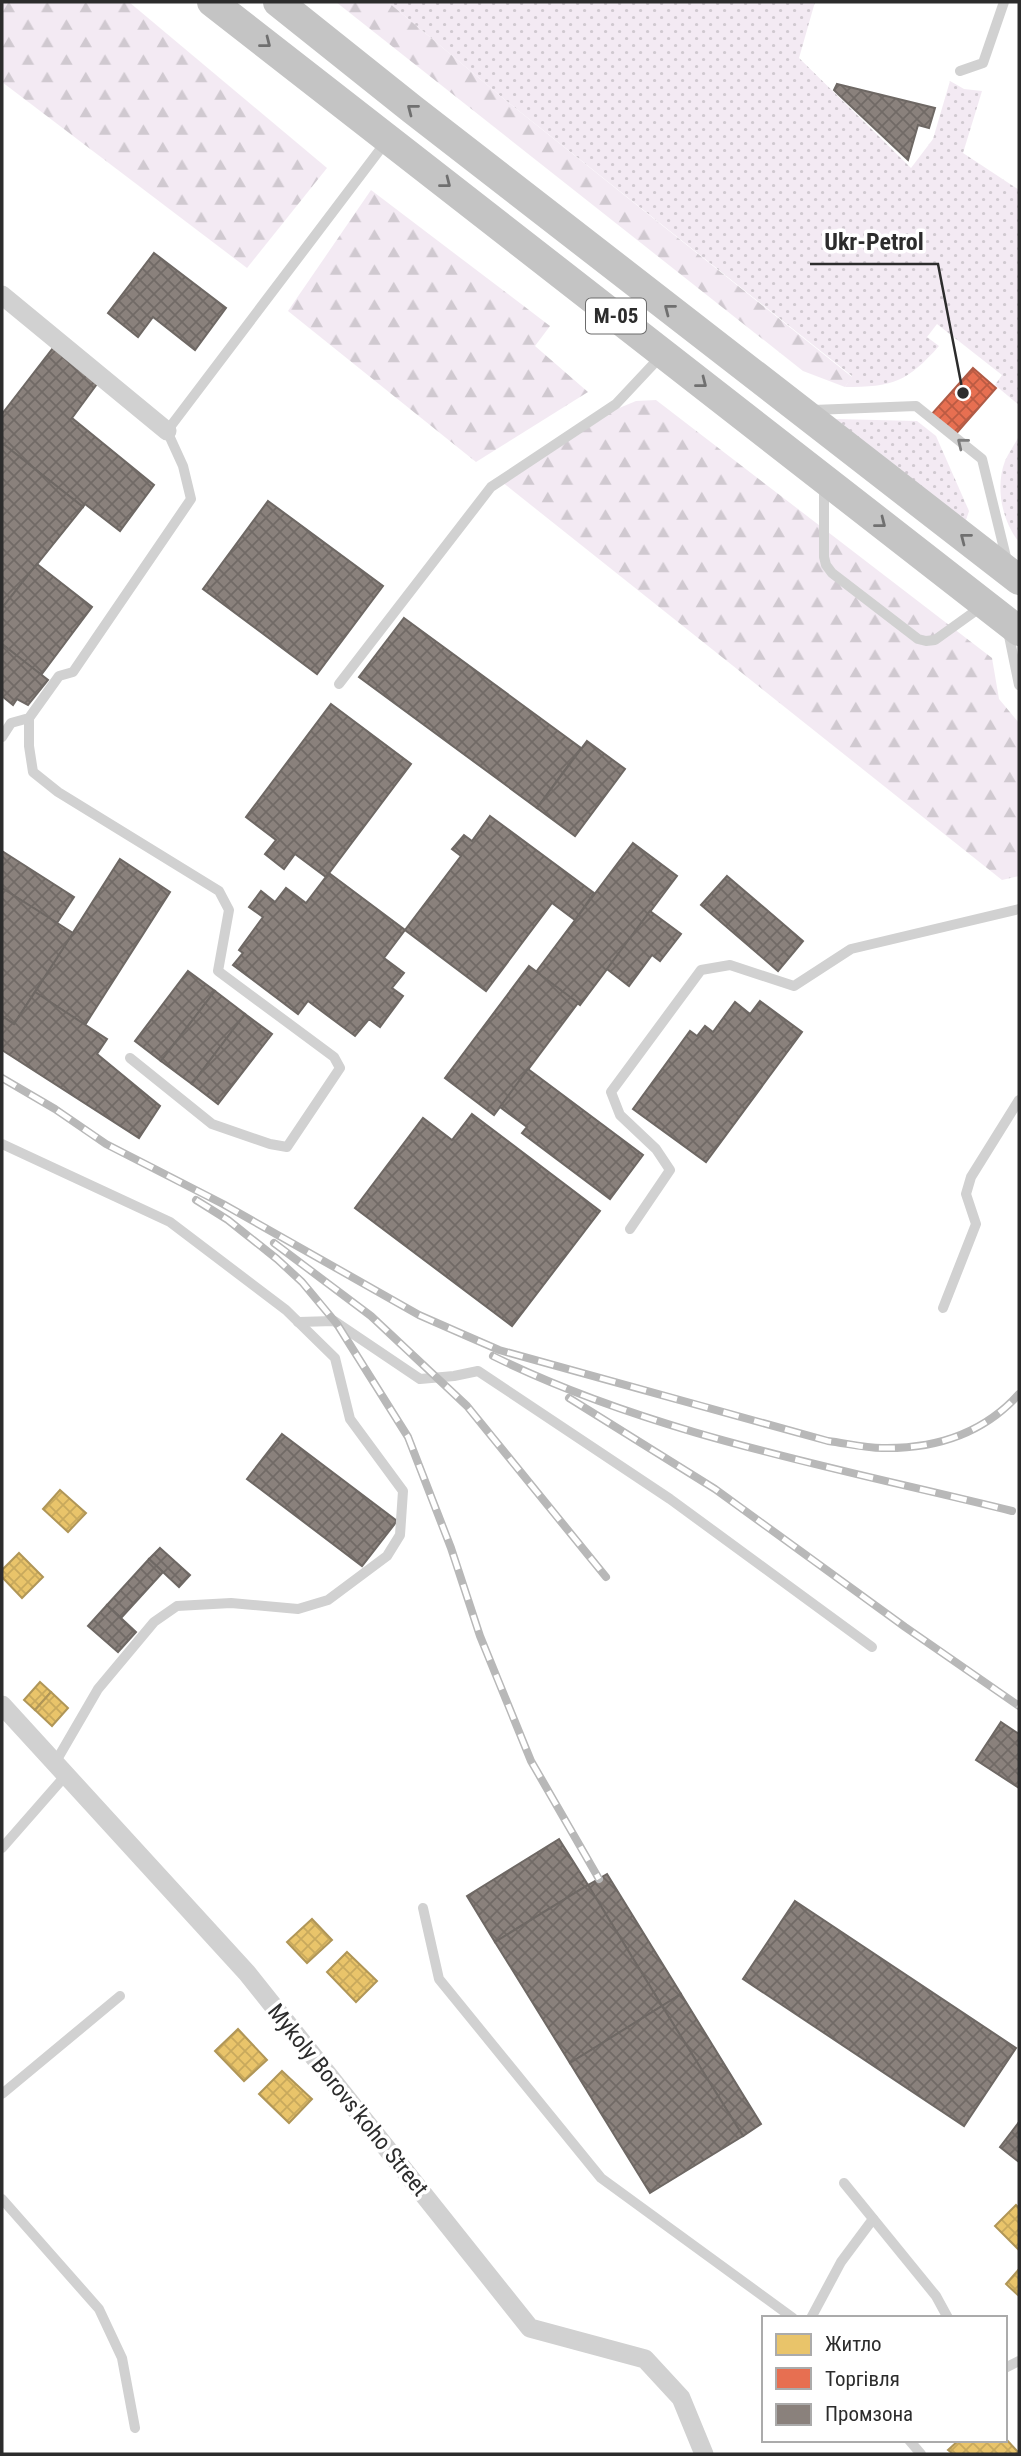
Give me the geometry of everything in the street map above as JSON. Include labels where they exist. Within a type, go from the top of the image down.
[{"type":"main road","name":"М-05","points":[[212,2],[1003,619]]},
{"type":"main road","name":"М-05","points":[[278,2],[422,117],[1014,576]]},
{"type":"street","points":[[2,295],[167,430]]},
{"type":"street","name":"Mykoly Borovs'koho Street","points":[[2,1705],[247,1973],[530,2328],[645,2359],[681,2398],[704,2454]]},
{"type":"lane","points":[[960,71],[983,63],[1004,2]]},
{"type":"lane","points":[[130,1058],[212,1124],[270,1144],[287,1147],[340,1068],[334,1057],[218,971],[229,909],[219,891],[58,792],[33,772],[29,718],[60,676],[73,672],[191,499],[183,466],[167,430],[389,138]]},
{"type":"lane","points":[[339,684],[491,487],[616,404],[663,353]]},
{"type":"lane","points":[[800,410],[916,406],[982,459],[1014,576]]},
{"type":"lane","points":[[824,478],[826,565],[918,639],[935,640],[1003,619],[1019,685]]},
{"type":"lane","points":[[2,737],[11,723],[29,718]]},
{"type":"lane","points":[[630,1229],[670,1170],[656,1149],[620,1115],[611,1092],[701,970],[730,965],[794,986],[851,949],[1019,909]]},
{"type":"lane","points":[[943,1308],[976,1224],[966,1194],[971,1177],[1019,1100]]},
{"type":"lane","points":[[2,1144],[170,1223],[286,1310],[335,1358],[351,1419],[404,1491],[400,1535],[387,1556],[328,1600],[298,1609],[231,1603],[177,1606],[154,1622],[98,1689],[61,1769],[2,1848]]},
{"type":"lane","points":[[298,1322],[334,1321],[419,1379],[478,1371],[670,1499],[872,1647]]},
{"type":"lane","points":[[423,1908],[439,1979],[601,2178],[790,2316]]},
{"type":"lane","points":[[2,2094],[120,1996]]},
{"type":"lane","points":[[844,2183],[936,2296],[947,2316]]},
{"type":"lane","points":[[2,2199],[99,2309],[122,2358],[135,2428]]},
{"type":"lane","points":[[812,2316],[841,2262],[873,2220]]},
{"type":"green space","points":[[2,2],[129,2],[327,168],[247,268],[2,82]]},
{"type":"green space","points":[[336,2],[388,2],[504,99],[852,377],[845,387],[803,371]]},
{"type":"green space","points":[[388,2],[815,2],[799,58],[911,168],[933,139],[950,81],[964,89],[982,91],[963,153],[1019,190],[1019,405],[995,385],[1002,375],[937,324],[927,337],[939,346],[908,375],[887,384],[845,387],[852,376],[504,99]]},
{"type":"green space","points":[[371,190],[550,326],[535,346],[588,392],[476,462],[288,311]]},
{"type":"green space","points":[[656,400],[992,658],[999,699],[1019,723],[1019,876],[1002,880],[502,482],[612,411],[636,401]]},
{"type":"green space","points":[[836,419],[917,421],[936,436],[969,511],[966,520],[961,521]]},
{"type":"green space","points":[[1019,436],[1019,542],[1004,514],[1001,482],[1005,461]]},
{"type":"building: Житло","points":[[60,1490],[86,1513],[68,1532],[43,1509]]},
{"type":"building: Житло","points":[[19,1553],[43,1577],[22,1598],[2,1577],[2,1570]]},
{"type":"building: Житло","points":[[40,1682],[51,1692],[35,1710],[24,1700]]},
{"type":"building: Житло","points":[[51,1692],[68,1708],[52,1726],[35,1710]]},
{"type":"building: Житло","points":[[312,1919],[332,1940],[307,1963],[287,1942]]},
{"type":"building: Житло","points":[[347,1952],[377,1981],[356,2002],[327,1972]]},
{"type":"building: Житло","points":[[238,2029],[267,2060],[244,2081],[215,2051]]},
{"type":"building: Житло","points":[[282,2071],[312,2099],[289,2123],[259,2094]]},
{"type":"building: Житло","points":[[1016,2205],[1019,2208],[1019,2250],[995,2226]]},
{"type":"building: Житло","points":[[1019,2269],[1019,2296],[1006,2284]]},
{"type":"building: Житло","points":[[1007,2440],[1018,2452],[953,2454],[948,2450],[957,2442]]},
{"type":"building: Торгівля","points":[[973,368],[996,388],[955,435],[930,416]]},
{"type":"building: Промзона","points":[[837,84],[935,108],[929,128],[918,125],[908,160],[834,90]]},
{"type":"building: Промзона","points":[[154,253],[226,308],[195,350],[153,317],[138,337],[108,313]]},
{"type":"building: Промзона","points":[[53,348],[97,384],[72,418],[154,485],[120,531],[85,504],[83,507],[2,443],[2,414]]},
{"type":"building: Промзона","points":[[2,443],[83,507],[2,608]]},
{"type":"building: Промзона","points":[[268,501],[383,586],[317,674],[203,589]]},
{"type":"building: Промзона","points":[[37,564],[92,607],[41,675],[2,644],[2,608]]},
{"type":"building: Промзона","points":[[404,618],[581,748],[537,808],[359,677]]},
{"type":"building: Промзона","points":[[2,644],[48,680],[28,705],[17,699],[13,705],[2,696]]},
{"type":"building: Промзона","points":[[331,704],[411,764],[326,877],[295,854],[284,869],[265,854],[276,840],[246,817]]},
{"type":"building: Промзона","points":[[587,741],[625,769],[575,836],[537,808]]},
{"type":"building: Промзона","points":[[490,816],[594,893],[575,920],[552,903],[486,991],[405,930],[461,856],[452,849],[464,835],[472,841]]},
{"type":"building: Промзона","points":[[633,843],[677,876],[580,1005],[536,972]]},
{"type":"building: Промзона","points":[[2,851],[74,897],[57,923],[2,888]]},
{"type":"building: Промзона","points":[[120,859],[170,892],[85,1025],[35,992]]},
{"type":"building: Промзона","points":[[329,873],[405,930],[384,958],[404,973],[392,988],[403,996],[380,1027],[369,1019],[355,1036],[308,1001],[298,1014],[233,965],[243,953],[239,950],[263,917],[249,907],[261,891],[275,902],[286,888],[306,903]]},
{"type":"building: Промзона","points":[[727,876],[803,941],[778,971],[701,905]]},
{"type":"building: Промзона","points":[[2,888],[73,933],[14,1024],[2,1016]]},
{"type":"building: Промзона","points":[[650,911],[681,934],[660,961],[652,955],[629,986],[607,969]]},
{"type":"building: Промзона","points":[[529,966],[578,1003],[494,1115],[445,1078]]},
{"type":"building: Промзона","points":[[188,971],[215,991],[161,1061],[135,1041]]},
{"type":"building: Промзона","points":[[215,991],[245,1014],[192,1084],[161,1061]]},
{"type":"building: Промзона","points":[[35,992],[107,1039],[97,1054],[160,1106],[139,1138],[2,1050],[2,1016],[14,1024]]},
{"type":"building: Промзона","points":[[760,1001],[802,1032],[706,1162],[633,1109],[690,1031],[697,1036],[705,1026],[713,1032],[735,1002],[750,1014]]},
{"type":"building: Промзона","points":[[245,1014],[272,1034],[218,1104],[192,1084]]},
{"type":"building: Промзона","points":[[528,1069],[643,1155],[610,1199],[522,1133],[527,1127],[500,1107]]},
{"type":"building: Промзона","points":[[472,1114],[600,1211],[512,1326],[355,1208],[423,1118],[452,1140]]},
{"type":"building: Промзона","points":[[282,1434],[397,1521],[362,1566],[247,1479]]},
{"type":"building: Промзона","points":[[160,1548],[190,1575],[179,1587],[149,1559]]},
{"type":"building: Промзона","points":[[149,1559],[163,1572],[121,1618],[107,1605]]},
{"type":"building: Промзона","points":[[107,1605],[136,1632],[118,1652],[88,1626]]},
{"type":"building: Промзона","points":[[1001,1722],[1019,1734],[1019,1788],[976,1760]]},
{"type":"building: Промзона","points":[[559,1839],[588,1885],[495,1942],[467,1896]]},
{"type":"building: Промзона","points":[[607,1874],[681,1994],[662,2006],[588,1885]]},
{"type":"building: Промзона","points":[[588,1885],[662,2006],[570,2063],[495,1942]]},
{"type":"building: Промзона","points":[[795,1901],[1016,2048],[964,2126],[743,1979]]},
{"type":"building: Промзона","points":[[681,1994],[761,2124],[743,2136],[662,2006]]},
{"type":"building: Промзона","points":[[662,2006],[743,2136],[650,2193],[570,2063]]},
{"type":"building: Промзона","points":[[1019,2122],[1019,2162],[1000,2147]]},
{"type":"railway","points":[[2,1078],[55,1109],[106,1144],[223,1204],[419,1315],[499,1350],[828,1441],[875,1448],[921,1446],[957,1436],[990,1419],[1019,1394]]},
{"type":"railway","points":[[196,1200],[228,1220],[302,1282],[337,1324],[408,1437],[451,1548],[480,1636],[531,1761],[599,1879]]},
{"type":"railway","points":[[274,1243],[371,1316],[467,1406],[606,1577]]},
{"type":"railway","points":[[493,1356],[554,1384],[617,1408],[682,1428],[814,1464],[1012,1511]]},
{"type":"railway","points":[[569,1398],[715,1489],[1019,1706]]},
{"type":"place","name":"Ukr-Petrol","points":[[963,393]]}]
